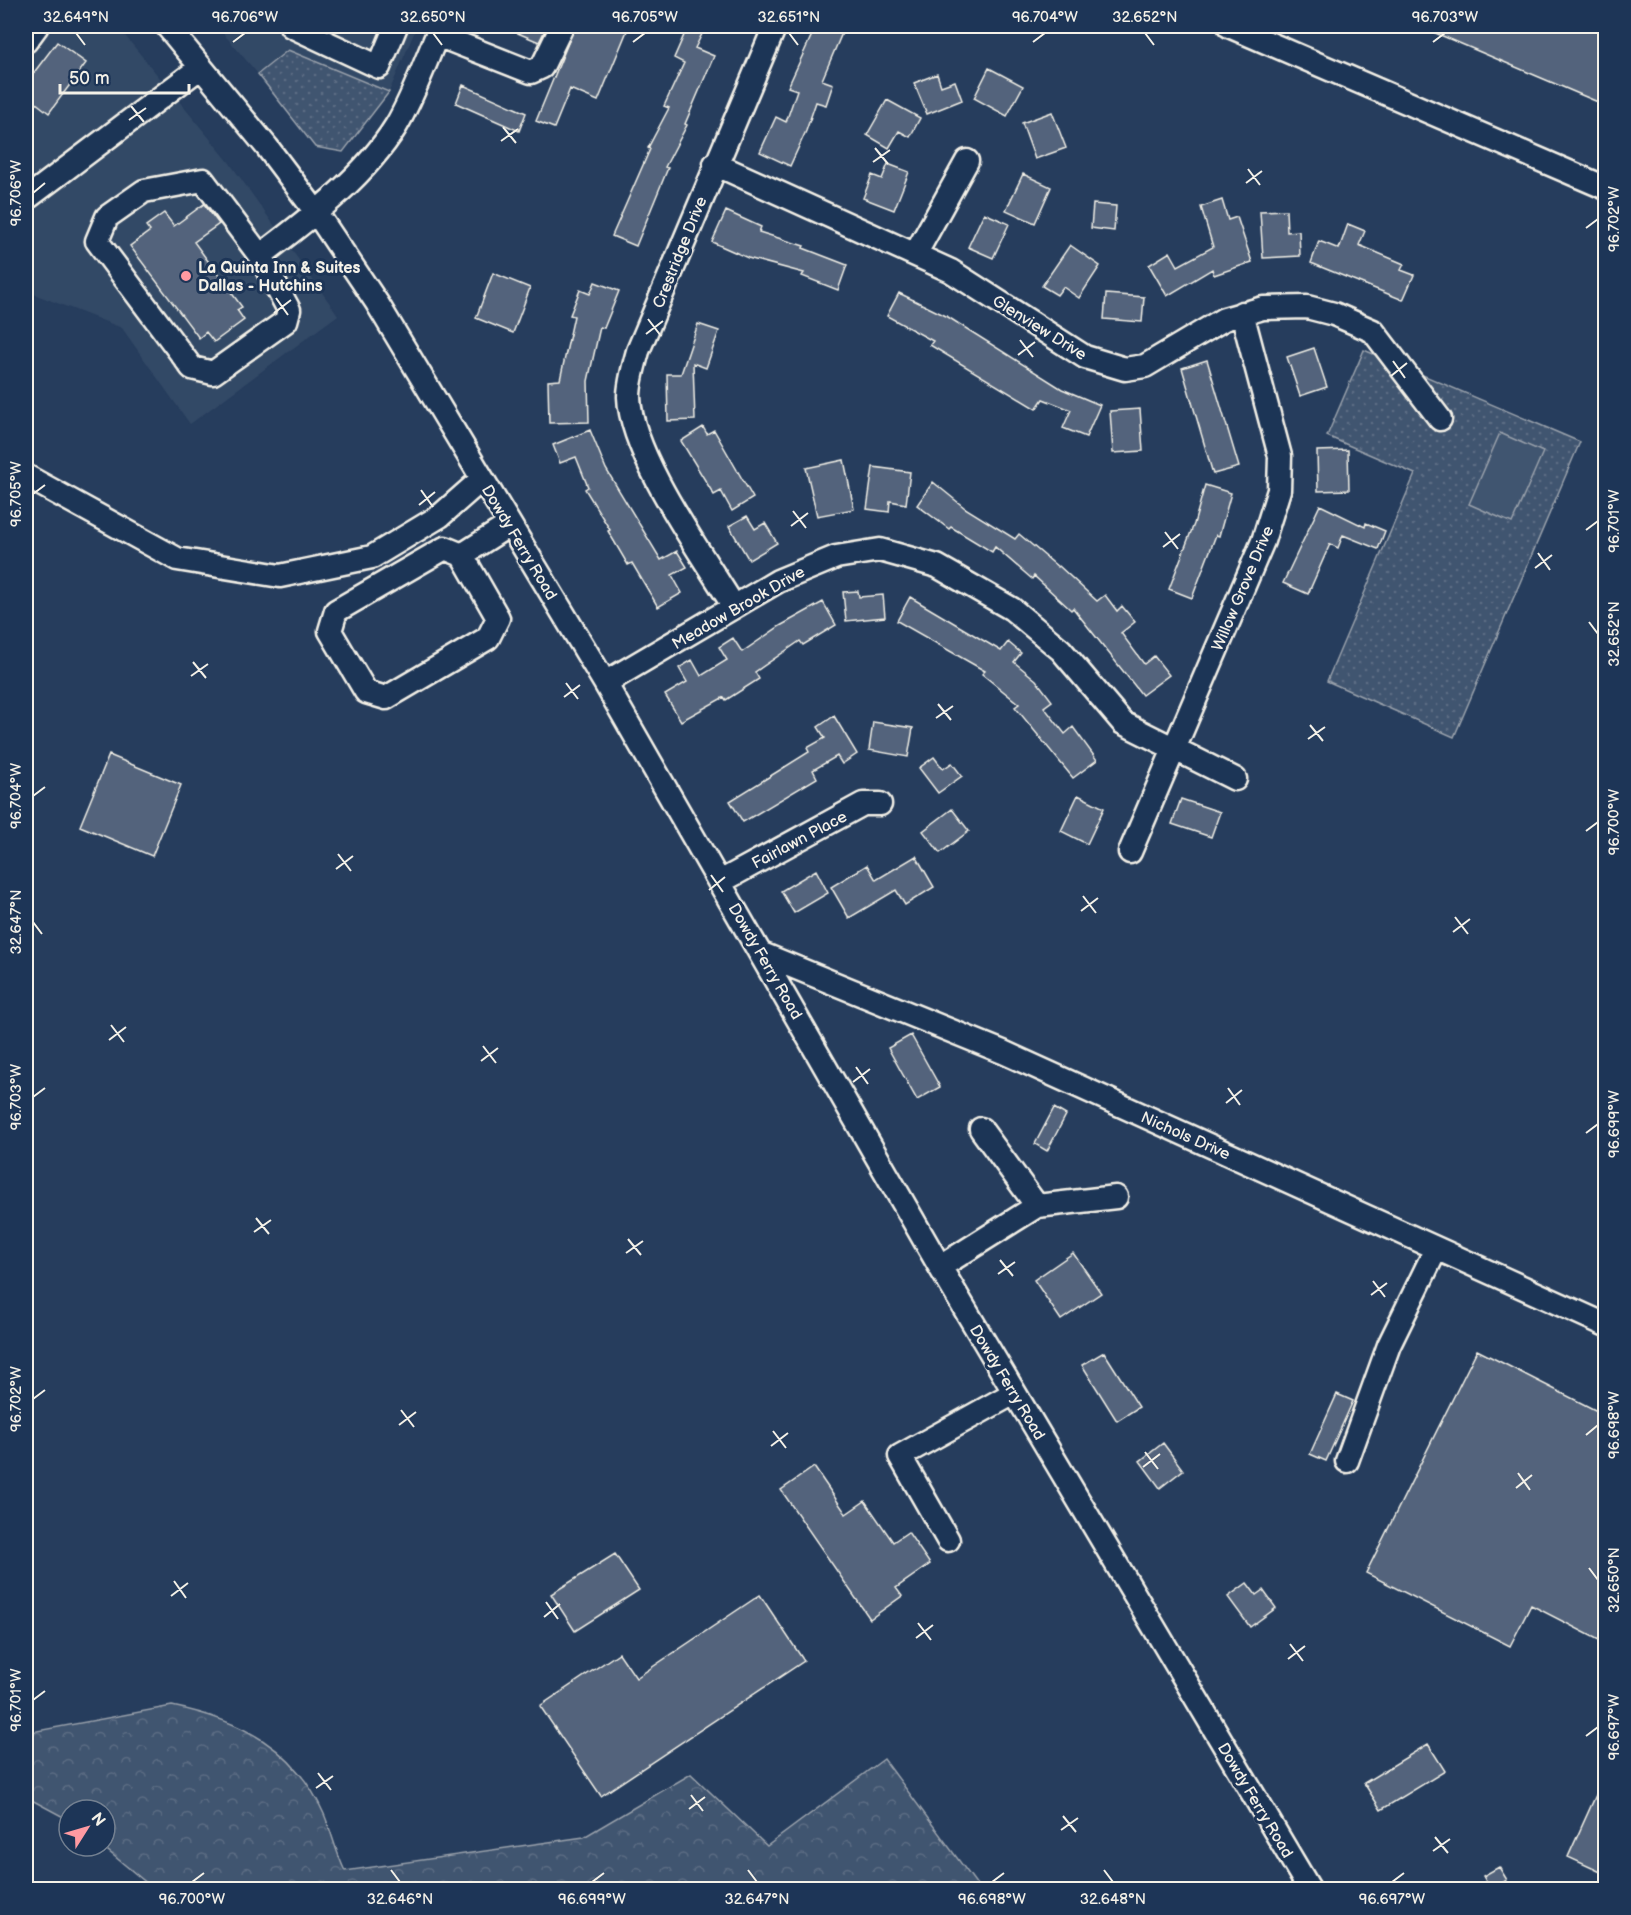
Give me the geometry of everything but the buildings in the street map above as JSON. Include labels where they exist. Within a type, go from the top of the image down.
[{"type":"street","points":[[26,41],[37,26]]},
{"type":"street","name":"Dowdy Ferry Road","points":[[167,26],[267,147],[316,212],[377,303],[605,683],[940,1267],[1310,1890]]},
{"type":"street","points":[[291,26],[379,67],[396,26]]},
{"type":"street","points":[[260,256],[316,212],[354,176],[394,129],[410,101],[439,30],[531,72],[542,67],[562,26]]},
{"type":"street","name":"Crestridge Drive","points":[[734,607],[643,453],[634,424],[629,396],[638,351],[775,26]]},
{"type":"street","points":[[1228,26],[1605,188]]},
{"type":"street","points":[[31,190],[201,67]]},
{"type":"street","points":[[916,253],[967,161]]},
{"type":"street","name":"Glenview Drive","points":[[715,164],[916,253],[951,271],[1085,357],[1125,369],[1145,366],[1203,330],[1242,313],[1285,305],[1307,306],[1334,314],[1373,331],[1440,419]]},
{"type":"street","points":[[203,180],[260,256],[289,310],[286,321],[213,373],[192,368],[97,241],[107,217],[144,191],[203,180]]},
{"type":"street","name":"Willow Grove Drive","points":[[1130,852],[1176,750],[1263,540],[1279,490],[1278,443],[1242,313]]},
{"type":"street","points":[[26,477],[177,560],[280,576],[372,557],[440,516],[482,479]]},
{"type":"street","points":[[462,555],[509,525]]},
{"type":"street","points":[[445,548],[462,555],[498,618],[488,638],[386,698],[366,692],[330,631],[336,611],[445,548]]},
{"type":"street","name":"Meadow Brook Drive","points":[[605,683],[778,581],[836,557],[880,550],[937,566],[1012,609],[1061,650],[1123,723],[1234,779]]},
{"type":"street","name":"Fairlawn Place","points":[[720,882],[863,804],[879,804]]},
{"type":"street","name":"Nichols Drive","points":[[762,954],[1003,1052],[1605,1324]]},
{"type":"street","points":[[981,1129],[1037,1206]]},
{"type":"street","points":[[940,1267],[1037,1206],[1116,1197]]},
{"type":"street","points":[[1347,1461],[1389,1345],[1436,1249]]},
{"type":"street","points":[[948,1540],[900,1456],[1014,1393]]},
{"type":"shaded area","points":[[26,26],[117,26],[229,162],[338,315],[190,424],[122,328],[26,291]]},
{"type":"shaded area","points":[[217,26],[417,26],[389,92],[288,50],[258,74]]},
{"type":"green space","points":[[288,50],[389,92],[343,152],[315,147],[258,74]]},
{"type":"green space","points":[[1364,350],[1580,442],[1454,737],[1327,681],[1415,474],[1327,436]]},
{"type":"green space","points":[[1500,433],[1543,452],[1512,523],[1469,504]]},
{"type":"green space","points":[[172,1706],[197,1712],[243,1729],[263,1740],[298,1771],[324,1814],[345,1871],[584,1837],[691,1774],[767,1846],[884,1759],[980,1889],[154,1889],[117,1858],[117,1798],[57,1798],[57,1814],[26,1797],[26,1733]]},
{"type":"place","name":"La Quinta Inn & Suites Dallas - Hutchins","points":[[186,276]]}]
